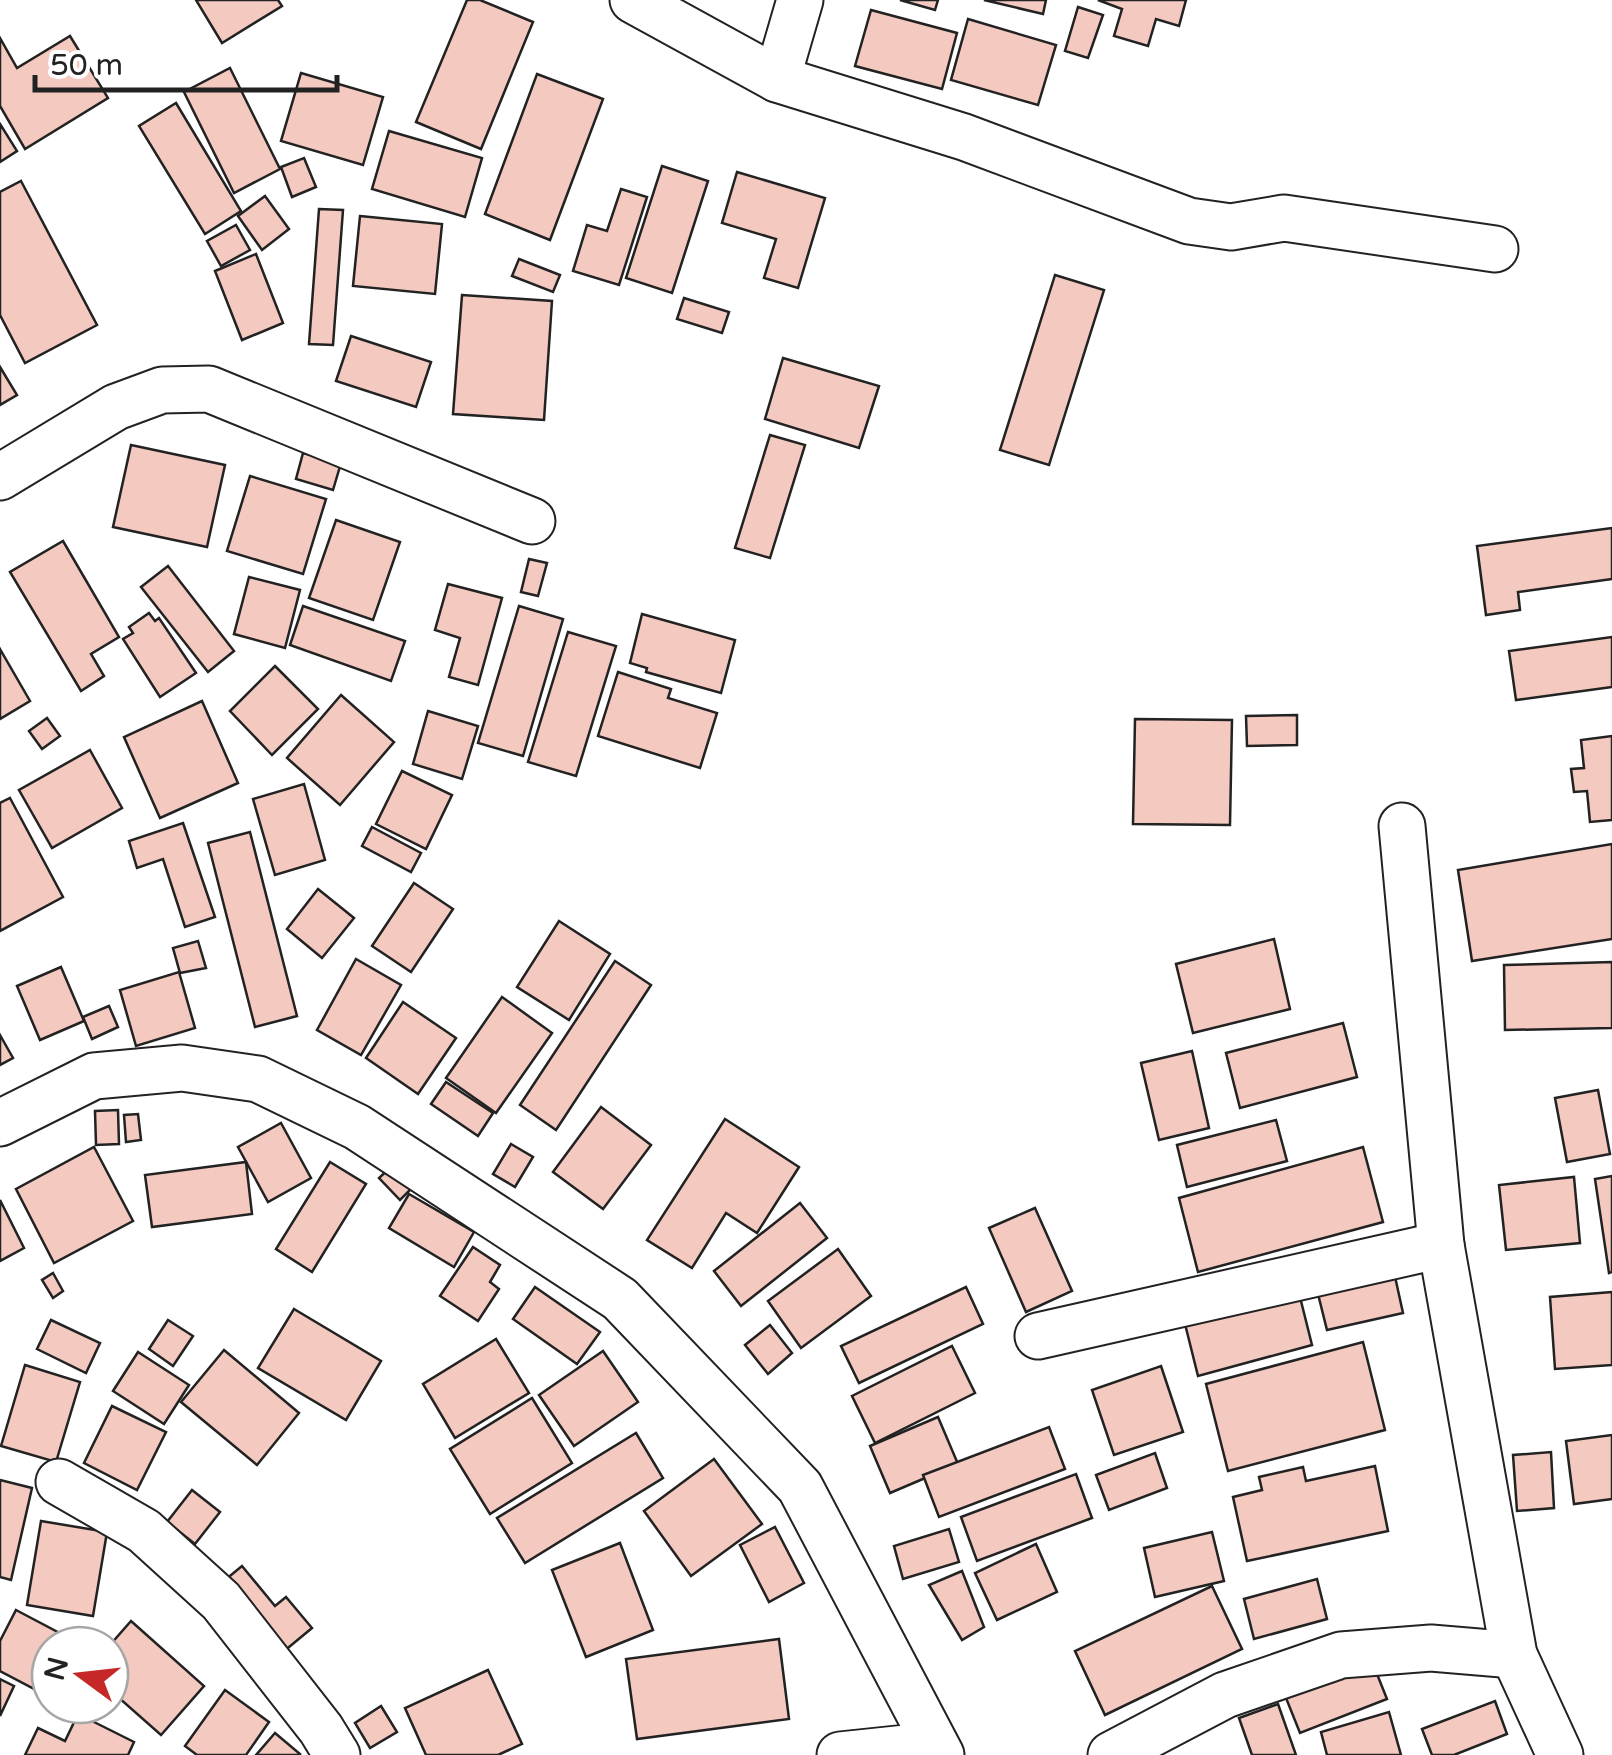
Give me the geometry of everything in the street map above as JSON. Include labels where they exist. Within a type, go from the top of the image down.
[{"type":"street","points":[[633,0],[778,79],[964,137],[1189,221],[1231,226],[1284,218],[1494,250]]},
{"type":"street","points":[[778,79],[800,0]]},
{"type":"street","points":[[0,477],[116,407],[162,390],[209,389],[532,521]]},
{"type":"street","points":[[1402,826],[1441,1245],[1514,1655],[1560,1754]]},
{"type":"street","points":[[0,1123],[94,1076],[182,1068],[258,1079],[357,1127],[620,1299],[800,1488],[938,1750],[840,1755]]},
{"type":"street","points":[[1038,1336],[1441,1245]]},
{"type":"street","points":[[59,1482],[144,1531],[221,1601],[322,1729],[336,1755]]},
{"type":"street","points":[[1112,1755],[1225,1694],[1341,1655],[1431,1648],[1514,1655]]},
{"type":"building","points":[[196,0],[278,0],[282,6],[222,43]]},
{"type":"building","points":[[467,0],[480,0],[533,22],[481,149],[416,122]]},
{"type":"building","points":[[900,0],[938,0],[935,10]]},
{"type":"building","points":[[984,0],[1046,0],[1043,14]]},
{"type":"building","points":[[1098,0],[1186,0],[1179,26],[1156,19],[1148,46],[1114,36],[1122,9]]},
{"type":"building","points":[[1078,7],[1103,15],[1088,58],[1065,51]]},
{"type":"building","points":[[871,10],[957,33],[942,89],[855,66]]},
{"type":"building","points":[[968,19],[1056,45],[1038,105],[951,80]]},
{"type":"building","points":[[70,36],[108,98],[25,149],[0,106],[0,38],[17,68]]},
{"type":"building","points":[[230,68],[280,169],[234,193],[184,92]]},
{"type":"building","points":[[301,73],[383,97],[363,165],[281,141]]},
{"type":"building","points":[[537,74],[603,99],[550,240],[485,214]]},
{"type":"building","points":[[176,103],[241,211],[205,234],[139,126]]},
{"type":"building","points":[[0,124],[17,151],[0,162]]},
{"type":"building","points":[[389,131],[482,158],[465,217],[372,189]]},
{"type":"building","points":[[304,158],[316,187],[292,197],[281,167]]},
{"type":"building","points":[[662,166],[708,181],[672,293],[626,278]]},
{"type":"building","points":[[737,172],[825,198],[798,288],[764,278],[776,239],[722,223]]},
{"type":"building","points":[[21,181],[97,325],[25,363],[0,315],[0,192]]},
{"type":"building","points":[[621,189],[647,197],[619,285],[573,271],[587,225],[607,231]]},
{"type":"building","points":[[265,196],[289,229],[262,250],[238,216]]},
{"type":"building","points":[[319,209],[343,210],[333,345],[309,344]]},
{"type":"building","points":[[360,216],[442,224],[435,294],[353,286]]},
{"type":"building","points":[[236,225],[250,250],[221,266],[207,241]]},
{"type":"building","points":[[256,254],[283,323],[242,340],[215,271]]},
{"type":"building","points":[[519,259],[560,275],[553,292],[512,276]]},
{"type":"building","points":[[1055,275],[1104,290],[1049,465],[1000,450]]},
{"type":"building","points":[[462,295],[552,301],[544,420],[453,414]]},
{"type":"building","points":[[684,298],[729,312],[722,333],[677,319]]},
{"type":"building","points":[[351,336],[431,362],[416,407],[336,381]]},
{"type":"building","points":[[783,358],[879,386],[859,448],[765,419]]},
{"type":"building","points":[[0,367],[17,395],[0,405]]},
{"type":"building","points":[[770,435],[805,445],[770,558],[735,548]]},
{"type":"building","points":[[131,445],[225,465],[207,547],[113,527]]},
{"type":"building","points":[[303,453],[341,463],[333,490],[296,479]]},
{"type":"building","points":[[250,476],[326,499],[303,574],[227,551]]},
{"type":"building","points":[[336,520],[400,542],[373,620],[309,598]]},
{"type":"building","points":[[1612,528],[1612,579],[1518,592],[1520,610],[1486,615],[1477,546]]},
{"type":"building","points":[[63,541],[119,637],[91,654],[104,676],[81,691],[10,572]]},
{"type":"building","points":[[529,559],[547,563],[538,596],[521,592]]},
{"type":"building","points":[[168,566],[234,651],[208,672],[141,587]]},
{"type":"building","points":[[249,577],[300,590],[285,648],[234,634]]},
{"type":"building","points":[[448,584],[502,598],[478,685],[449,677],[460,638],[435,630]]},
{"type":"building","points":[[303,606],[405,641],[391,681],[290,645]]},
{"type":"building","points":[[519,606],[563,619],[523,756],[478,743]]},
{"type":"building","points":[[149,613],[155,621],[159,618],[196,673],[160,697],[123,639],[133,633],[129,627]]},
{"type":"building","points":[[642,614],[735,640],[721,693],[646,672],[647,668],[630,663]]},
{"type":"building","points":[[568,632],[616,646],[576,776],[528,762]]},
{"type":"building","points":[[1612,637],[1612,687],[1516,700],[1509,651]]},
{"type":"building","points":[[0,649],[30,701],[0,719]]},
{"type":"building","points":[[275,666],[318,709],[272,755],[230,711]]},
{"type":"building","points":[[618,672],[671,689],[668,698],[717,713],[700,768],[598,736]]},
{"type":"building","points":[[341,695],[394,742],[340,805],[287,758]]},
{"type":"building","points":[[202,701],[238,783],[160,818],[124,737]]},
{"type":"building","points":[[428,711],[478,726],[462,779],[413,764]]},
{"type":"building","points":[[1297,715],[1297,745],[1247,746],[1246,716]]},
{"type":"building","points":[[47,718],[60,736],[42,749],[29,731]]},
{"type":"building","points":[[1135,719],[1232,720],[1230,825],[1133,824]]},
{"type":"building","points":[[1612,736],[1612,820],[1590,822],[1587,791],[1574,792],[1571,769],[1584,768],[1581,740]]},
{"type":"building","points":[[90,750],[122,808],[52,848],[19,790]]},
{"type":"building","points":[[402,771],[452,795],[426,849],[376,824]]},
{"type":"building","points":[[304,784],[325,860],[275,875],[253,799]]},
{"type":"building","points":[[10,798],[63,897],[0,931],[0,803]]},
{"type":"building","points":[[183,823],[215,917],[185,927],[163,859],[137,868],[129,841]]},
{"type":"building","points":[[372,827],[421,853],[411,872],[362,846]]},
{"type":"building","points":[[250,832],[297,1016],[255,1027],[208,843]]},
{"type":"building","points":[[1612,844],[1612,939],[1472,961],[1458,870]]},
{"type":"building","points":[[414,883],[453,909],[411,972],[372,946]]},
{"type":"building","points":[[318,889],[354,918],[322,958],[287,929]]},
{"type":"building","points":[[559,921],[610,954],[569,1020],[517,987]]},
{"type":"building","points":[[1274,939],[1290,1009],[1193,1033],[1176,964]]},
{"type":"building","points":[[198,941],[206,968],[180,973],[173,948]]},
{"type":"building","points":[[356,959],[401,985],[361,1055],[317,1030]]},
{"type":"building","points":[[615,961],[651,985],[556,1130],[520,1105]]},
{"type":"building","points":[[1612,962],[1612,1028],[1505,1030],[1504,965]]},
{"type":"building","points":[[61,967],[84,1021],[40,1040],[17,986]]},
{"type":"building","points":[[179,972],[195,1028],[136,1046],[120,990]]},
{"type":"building","points":[[502,997],[552,1033],[496,1113],[446,1078]]},
{"type":"building","points":[[403,1002],[456,1038],[418,1094],[366,1058]]},
{"type":"building","points":[[109,1006],[118,1027],[92,1039],[83,1017]]},
{"type":"building","points":[[1343,1023],[1357,1077],[1240,1108],[1226,1053]]},
{"type":"building","points":[[0,1035],[13,1058],[0,1065]]},
{"type":"building","points":[[1192,1051],[1209,1128],[1159,1140],[1141,1063]]},
{"type":"building","points":[[446,1082],[493,1113],[478,1136],[431,1104]]},
{"type":"building","points":[[1598,1090],[1610,1154],[1567,1162],[1555,1098]]},
{"type":"building","points":[[601,1107],[651,1145],[603,1209],[553,1172]]},
{"type":"building","points":[[118,1110],[119,1144],[96,1145],[95,1111]]},
{"type":"building","points":[[138,1114],[141,1140],[126,1142],[124,1115]]},
{"type":"building","points":[[725,1119],[799,1167],[757,1233],[726,1213],[692,1268],[647,1240]]},
{"type":"building","points":[[1276,1120],[1287,1161],[1187,1187],[1177,1145]]},
{"type":"building","points":[[281,1123],[311,1178],[268,1202],[238,1147]]},
{"type":"building","points":[[511,1144],[533,1157],[515,1187],[493,1174]]},
{"type":"building","points":[[94,1147],[133,1221],[54,1263],[16,1189]]},
{"type":"building","points":[[1363,1147],[1383,1222],[1198,1272],[1179,1198]]},
{"type":"building","points":[[246,1162],[252,1214],[152,1227],[145,1175]]},
{"type":"building","points":[[330,1162],[366,1184],[312,1272],[276,1249]]},
{"type":"building","points":[[394,1164],[414,1186],[400,1200],[379,1178]]},
{"type":"building","points":[[1612,1176],[1612,1272],[1609,1273],[1595,1179]]},
{"type":"building","points":[[1574,1177],[1580,1243],[1506,1250],[1499,1185]]},
{"type":"building","points":[[409,1194],[474,1232],[454,1267],[389,1228]]},
{"type":"building","points":[[0,1200],[24,1248],[0,1261]]},
{"type":"building","points":[[800,1203],[827,1238],[741,1306],[714,1271]]},
{"type":"building","points":[[1035,1208],[1072,1291],[1026,1312],[989,1228]]},
{"type":"building","points":[[473,1247],[500,1265],[490,1282],[499,1289],[478,1321],[440,1296]]},
{"type":"building","points":[[838,1249],[871,1296],[801,1348],[768,1301]]},
{"type":"building","points":[[1394,1272],[1403,1313],[1327,1330],[1317,1290]]},
{"type":"building","points":[[53,1273],[63,1291],[53,1298],[42,1280]]},
{"type":"building","points":[[535,1287],[600,1332],[577,1364],[513,1319]]},
{"type":"building","points":[[966,1287],[983,1324],[859,1383],[841,1346]]},
{"type":"building","points":[[1612,1292],[1612,1365],[1555,1369],[1550,1297]]},
{"type":"building","points":[[1299,1293],[1312,1345],[1198,1376],[1185,1324]]},
{"type":"building","points":[[294,1309],[381,1361],[346,1420],[258,1368]]},
{"type":"building","points":[[51,1320],[100,1343],[86,1373],[37,1349]]},
{"type":"building","points":[[168,1320],[193,1336],[173,1366],[149,1349]]},
{"type":"building","points":[[770,1325],[792,1353],[768,1374],[745,1345]]},
{"type":"building","points":[[496,1339],[529,1393],[455,1438],[423,1384]]},
{"type":"building","points":[[1363,1342],[1385,1430],[1228,1471],[1206,1384]]},
{"type":"building","points":[[952,1346],[975,1393],[875,1443],[852,1396]]},
{"type":"building","points":[[224,1350],[299,1413],[257,1465],[181,1402]]},
{"type":"building","points":[[603,1351],[638,1402],[574,1446],[539,1395]]},
{"type":"building","points":[[138,1352],[189,1385],[164,1424],[113,1391]]},
{"type":"building","points":[[25,1365],[80,1382],[56,1462],[1,1446]]},
{"type":"building","points":[[1161,1366],[1183,1432],[1114,1455],[1092,1390]]},
{"type":"building","points":[[532,1398],[572,1463],[490,1514],[450,1449]]},
{"type":"building","points":[[112,1406],[166,1432],[137,1490],[84,1463]]},
{"type":"building","points":[[938,1417],[958,1464],[890,1493],[870,1446]]},
{"type":"building","points":[[1049,1427],[1065,1469],[939,1517],[923,1475]]},
{"type":"building","points":[[636,1433],[663,1478],[525,1563],[497,1518]]},
{"type":"building","points":[[1612,1435],[1612,1499],[1574,1504],[1566,1441]]},
{"type":"building","points":[[1551,1452],[1554,1508],[1517,1511],[1513,1455]]},
{"type":"building","points":[[1155,1453],[1167,1488],[1109,1510],[1096,1475]]},
{"type":"building","points":[[714,1459],[762,1524],[691,1576],[644,1511]]},
{"type":"building","points":[[1375,1466],[1388,1531],[1247,1561],[1233,1497],[1262,1490],[1259,1477],[1303,1467],[1306,1481]]},
{"type":"building","points":[[1076,1474],[1092,1518],[977,1561],[961,1517]]},
{"type":"building","points":[[0,1480],[32,1488],[11,1580],[0,1577]]},
{"type":"building","points":[[192,1490],[220,1512],[195,1544],[167,1522]]},
{"type":"building","points":[[41,1521],[107,1532],[93,1616],[27,1605]]},
{"type":"building","points":[[775,1527],[804,1583],[769,1602],[740,1545]]},
{"type":"building","points":[[949,1529],[959,1562],[903,1579],[894,1546]]},
{"type":"building","points":[[1212,1532],[1224,1581],[1155,1597],[1144,1548]]},
{"type":"building","points":[[620,1543],[653,1630],[586,1657],[552,1570]]},
{"type":"building","points":[[1036,1544],[1057,1592],[997,1620],[975,1573]]},
{"type":"building","points":[[242,1566],[275,1606],[286,1597],[312,1628],[277,1657],[219,1585]]},
{"type":"building","points":[[962,1571],[984,1627],[962,1640],[929,1585]]},
{"type":"building","points":[[1317,1579],[1327,1619],[1254,1639],[1244,1599]]},
{"type":"building","points":[[1212,1586],[1242,1649],[1105,1715],[1075,1651]]},
{"type":"building","points":[[16,1610],[44,1625],[30,1625],[30,1687],[0,1671],[0,1641]]},
{"type":"building","points":[[131,1621],[204,1686],[161,1735],[130,1708],[128,1625]]},
{"type":"building","points":[[779,1639],[789,1719],[637,1739],[626,1659]]},
{"type":"building","points":[[1373,1664],[1387,1699],[1300,1733],[1286,1698]]},
{"type":"building","points":[[488,1670],[522,1744],[498,1755],[426,1755],[405,1708]]},
{"type":"building","points":[[0,1679],[14,1686],[0,1716]]},
{"type":"building","points":[[225,1690],[269,1722],[246,1755],[197,1755],[185,1746]]},
{"type":"building","points":[[1495,1701],[1507,1734],[1454,1755],[1432,1755],[1422,1729]]},
{"type":"building","points":[[1278,1704],[1296,1755],[1252,1755],[1239,1718]]},
{"type":"building","points":[[381,1706],[397,1732],[370,1748],[355,1723]]},
{"type":"building","points":[[1389,1712],[1401,1755],[1327,1755],[1321,1732]]},
{"type":"building","points":[[73,1725],[100,1725],[134,1742],[128,1755],[25,1755],[38,1728],[65,1741]]},
{"type":"building","points":[[275,1733],[300,1754],[256,1755]]}]
